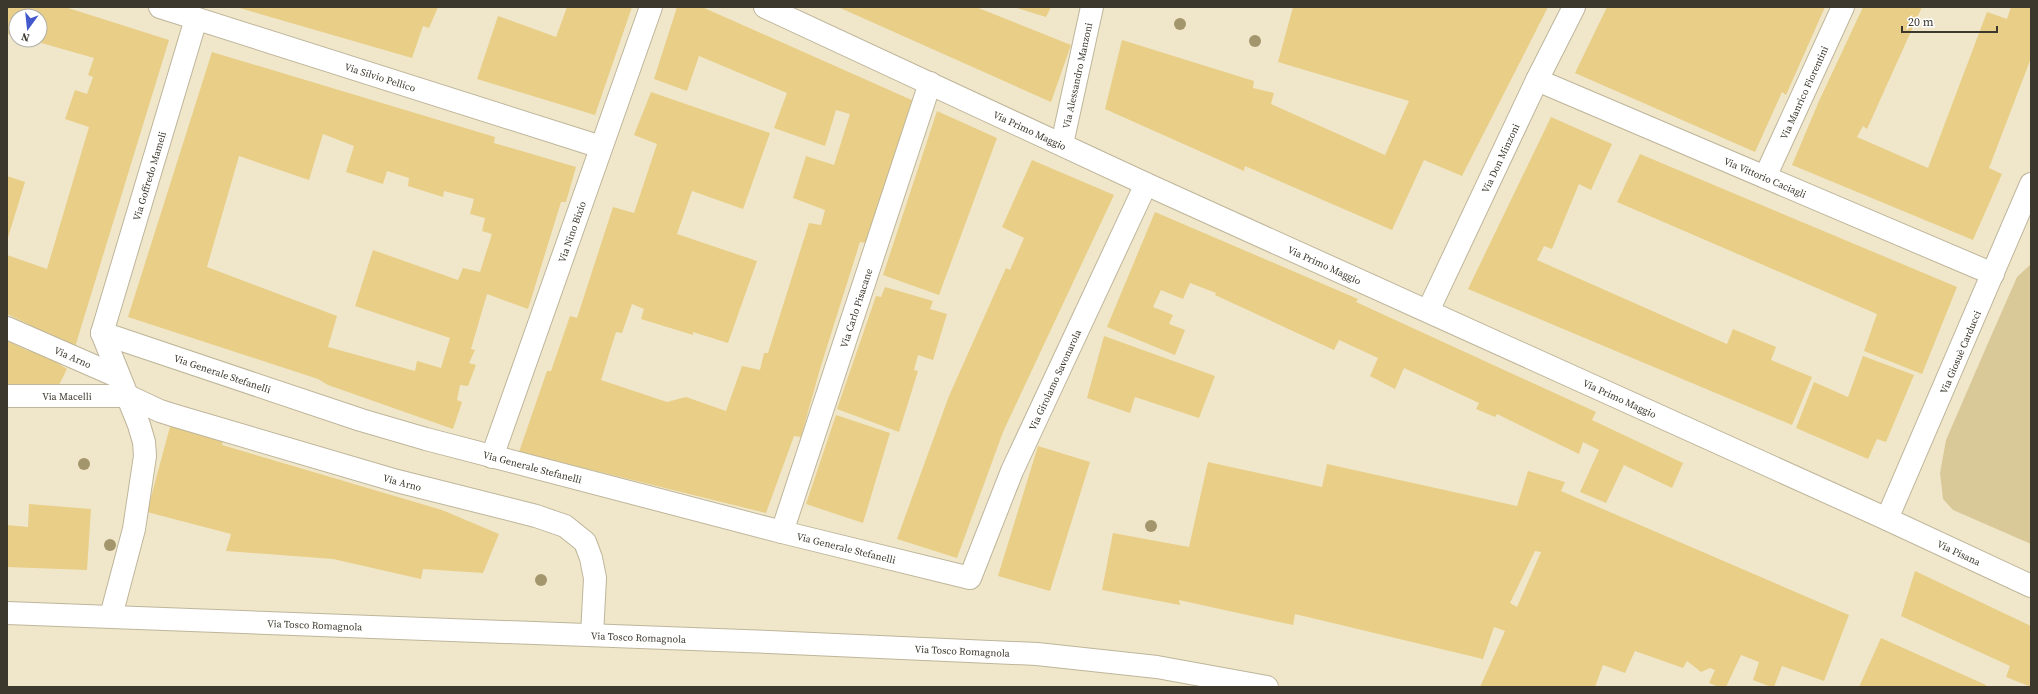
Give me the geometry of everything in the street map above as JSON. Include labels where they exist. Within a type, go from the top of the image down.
[{"type":"street","name":"Via Silvio Pellico","points":[[160,7],[601,147]]},
{"type":"street","name":"Via Nino Bixio","points":[[492,457],[651,7]]},
{"type":"street","name":"Via Primo Maggio","points":[[765,7],[1146,184],[1887,519]]},
{"type":"street","name":"Via Alessandro Manzoni","points":[[1062,144],[1092,7]]},
{"type":"street","name":"Via Don Minzoni","points":[[1428,311],[1537,80],[1574,7]]},
{"type":"street","name":"Via Manrico Fiorentini","points":[[1765,177],[1843,7]]},
{"type":"street","name":"Via Goffredo Mameli","points":[[102,333],[196,19]]},
{"type":"street","name":"Via Vittorio Caciagli","points":[[1537,80],[1993,274]]},
{"type":"street","name":"Via Carlo Pisacane","points":[[782,532],[930,83]]},
{"type":"street","name":"Via Girolamo Savonarola","points":[[970,578],[1012,471],[1146,184]]},
{"type":"street","name":"Via Giosuè Carducci","points":[[1887,519],[2031,184]]},
{"type":"street","name":"Via Arno","points":[[7,328],[123,387],[160,411],[396,481],[536,516],[565,526],[585,542],[591,558],[594,578],[592,635]]},
{"type":"street","points":[[102,333],[139,425],[144,442],[145,456],[134,529],[111,616]]},
{"type":"street","name":"Via Generale Stefanelli","points":[[102,333],[361,420],[492,457],[782,532],[970,578]]},
{"type":"street","name":"Via Macelli","points":[[7,396],[123,387]]},
{"type":"street","name":"Via Pisana","points":[[1887,519],[2031,586]]},
{"type":"street","name":"Via Tosco Romagnola","points":[[7,613],[592,635],[1037,654],[1157,667],[1267,687]]},
{"type":"shaded area","points":[[2031,264],[2031,544],[1953,510],[1943,499],[1940,473],[1946,440],[1988,343],[2017,277]]},
{"type":"building","points":[[7,7],[65,7],[169,40],[75,347],[7,314],[7,255],[47,269],[89,127],[65,119],[75,90],[87,94],[93,77],[88,75],[94,58],[48,45],[48,8],[8,8],[7,34]]},
{"type":"building","points":[[236,7],[438,7],[429,28],[423,26],[412,58]]},
{"type":"building","points":[[567,7],[632,7],[595,115],[477,79],[498,16],[556,37]]},
{"type":"building","points":[[677,7],[702,7],[914,101],[866,243],[860,242],[820,369],[801,437],[794,436],[766,513],[519,452],[547,371],[551,371],[570,316],[577,318],[613,207],[634,213],[657,144],[634,135],[651,92],[770,133],[743,209],[692,191],[677,234],[757,261],[728,343],[693,332],[693,335],[641,319],[644,309],[632,304],[622,333],[616,332],[601,380],[667,402],[686,397],[726,411],[742,366],[760,370],[764,353],[768,353],[809,223],[821,225],[825,210],[793,198],[806,156],[834,165],[850,114],[836,110],[825,146],[774,128],[787,93],[699,56],[687,91],[654,79]]},
{"type":"building","points":[[838,7],[976,7],[1071,45],[1051,102]]},
{"type":"building","points":[[1014,7],[1051,7],[1046,17]]},
{"type":"building","points":[[1293,7],[1548,7],[1462,176],[1424,160],[1392,230],[1245,166],[1244,171],[1105,109],[1122,40],[1254,81],[1253,88],[1274,93],[1271,104],[1385,155],[1409,101],[1278,62]]},
{"type":"building","points":[[1607,7],[1825,7],[1786,95],[1782,92],[1755,152],[1575,73]]},
{"type":"building","points":[[1863,7],[1922,7],[1867,129],[1863,126],[1857,137],[1928,168],[1987,12],[2007,19],[2011,7],[2031,7],[2031,58],[1989,168],[2002,174],[1973,240],[1792,165],[1819,101]]},
{"type":"building","points":[[212,52],[495,137],[494,143],[576,167],[566,202],[561,202],[528,309],[487,294],[471,349],[475,350],[469,363],[476,365],[468,386],[460,385],[457,400],[462,402],[453,429],[328,385],[318,379],[128,317]],"holes":[[[323,134],[354,146],[346,172],[383,184],[387,171],[409,178],[408,186],[443,197],[444,191],[474,199],[470,214],[485,218],[482,231],[492,234],[480,272],[463,268],[458,280],[373,250],[355,306],[450,338],[441,368],[417,361],[415,371],[328,347],[337,316],[207,267],[239,156],[309,180]]]},
{"type":"building","points":[[937,111],[997,138],[939,295],[883,275]]},
{"type":"building","points":[[1551,117],[1612,144],[1591,190],[1579,184],[1552,249],[1544,246],[1537,260],[1727,344],[1733,329],[1776,347],[1771,360],[1812,377],[1792,425],[1468,289]]},
{"type":"building","points":[[1640,154],[1957,287],[1922,374],[1864,351],[1877,314],[1617,202]]},
{"type":"building","points":[[1032,160],[1114,195],[1003,432],[957,558],[897,539],[949,396],[1006,268],[1010,270],[1024,238],[1002,227]]},
{"type":"building","points":[[7,176],[25,182],[7,241]]},
{"type":"building","points":[[1155,212],[1358,299],[1356,302],[1596,412],[1592,420],[1683,463],[1672,488],[1624,465],[1606,503],[1580,492],[1599,450],[1583,442],[1579,454],[1497,414],[1495,417],[1476,409],[1479,403],[1404,368],[1395,389],[1370,376],[1378,358],[1339,340],[1334,350],[1215,295],[1216,293],[1190,283],[1183,299],[1161,290],[1153,307],[1173,315],[1169,324],[1185,330],[1175,355],[1107,327]]},
{"type":"building","points":[[885,287],[933,301],[930,309],[947,314],[933,360],[918,355],[914,370],[918,371],[899,432],[837,409],[876,296],[881,297]]},
{"type":"building","points":[[1104,336],[1215,376],[1199,418],[1135,397],[1130,413],[1087,398]]},
{"type":"building","points":[[7,341],[29,351],[31,346],[67,369],[57,389],[7,389]]},
{"type":"building","points":[[1863,356],[1914,375],[1886,442],[1877,439],[1868,459],[1796,428],[1814,382],[1848,397]]},
{"type":"building","points":[[836,415],[890,433],[863,523],[806,504]]},
{"type":"building","points":[[171,423],[224,436],[222,445],[442,510],[499,534],[483,573],[423,569],[421,579],[333,559],[226,551],[231,534],[147,512]]},
{"type":"building","points":[[1038,446],[1090,462],[1050,591],[998,576]]},
{"type":"building","points":[[1208,462],[1322,487],[1327,464],[1517,506],[1528,471],[1565,482],[1561,491],[1849,615],[1824,681],[1782,666],[1774,687],[1771,687],[1753,680],[1759,662],[1741,655],[1726,687],[1719,687],[1709,683],[1715,670],[1710,668],[1701,672],[1687,661],[1683,668],[1635,651],[1625,673],[1603,665],[1595,687],[1480,687],[1505,631],[1494,627],[1483,659],[1295,614],[1293,625],[1179,600],[1180,605],[1102,590],[1113,533],[1189,547]],"holes":[[[1535,551],[1541,552],[1517,607],[1510,603]]]},
{"type":"building","points":[[29,504],[91,509],[87,570],[7,567],[7,525],[28,527]]},
{"type":"building","points":[[1915,571],[2031,626],[2031,687],[2006,677],[2010,666],[1901,616]]},
{"type":"building","points":[[1881,638],[1986,685],[1986,687],[1859,687]]}]
